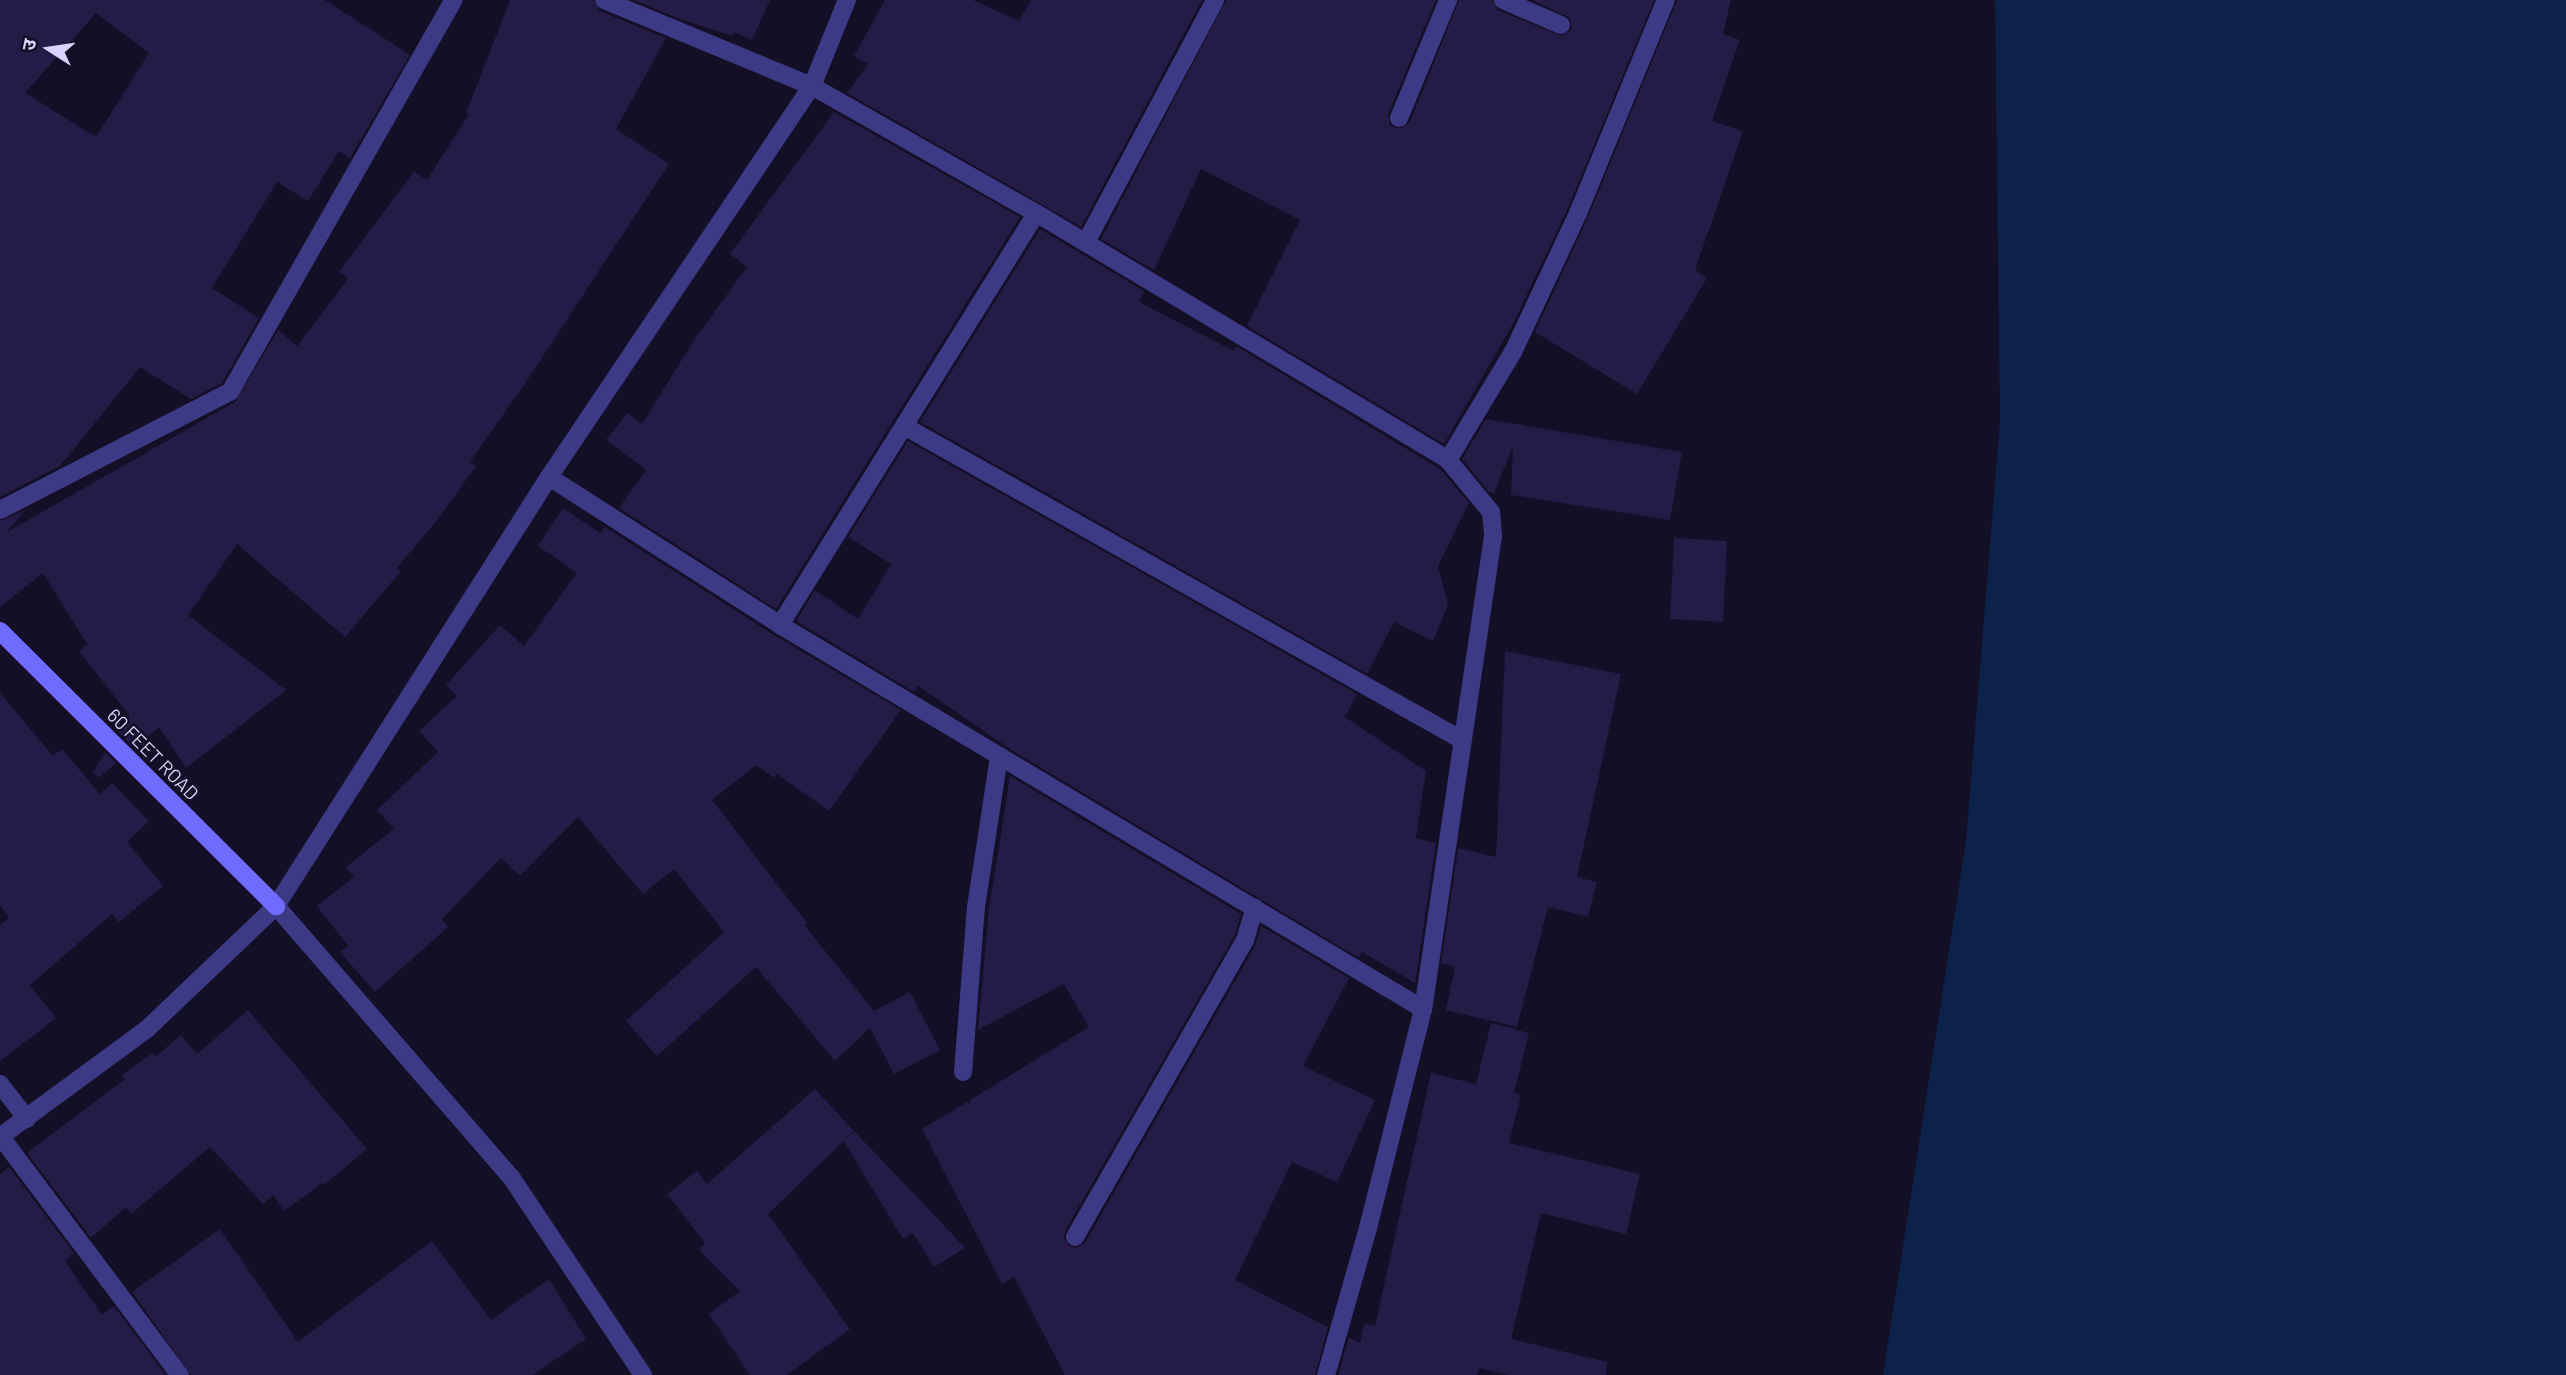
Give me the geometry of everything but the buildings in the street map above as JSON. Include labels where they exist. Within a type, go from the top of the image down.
[{"type":"street","points":[[0,510],[230,392],[454,0]]},
{"type":"street","points":[[604,0],[812,86],[1036,213],[1448,460],[1491,512],[1493,536],[1423,1009],[1368,1228],[1326,1375]]},
{"type":"street","points":[[180,1375],[1,1137],[147,1029],[276,906],[549,477],[812,86],[847,0]]},
{"type":"street","points":[[1086,242],[1215,0]]},
{"type":"street","points":[[1399,118],[1448,0]]},
{"type":"street","points":[[1503,0],[1561,25]]},
{"type":"street","points":[[1448,460],[1513,352],[1578,213],[1666,0]]},
{"type":"street","points":[[780,625],[1036,213]]},
{"type":"street","points":[[904,426],[1462,740]]},
{"type":"street","points":[[549,477],[780,625],[1423,1009]]},
{"type":"street","name":"60 FEET ROAD","points":[[0,631],[276,906]]},
{"type":"street","points":[[963,1072],[976,907],[999,756]]},
{"type":"street","points":[[276,906],[511,1177],[643,1375]]},
{"type":"street","points":[[1075,1237],[1245,940],[1255,908]]},
{"type":"street","points":[[0,1084],[27,1119]]},
{"type":"water","points":[[1995,0],[2566,0],[2566,1375],[1883,1375],[1966,841],[2000,421]]}]
